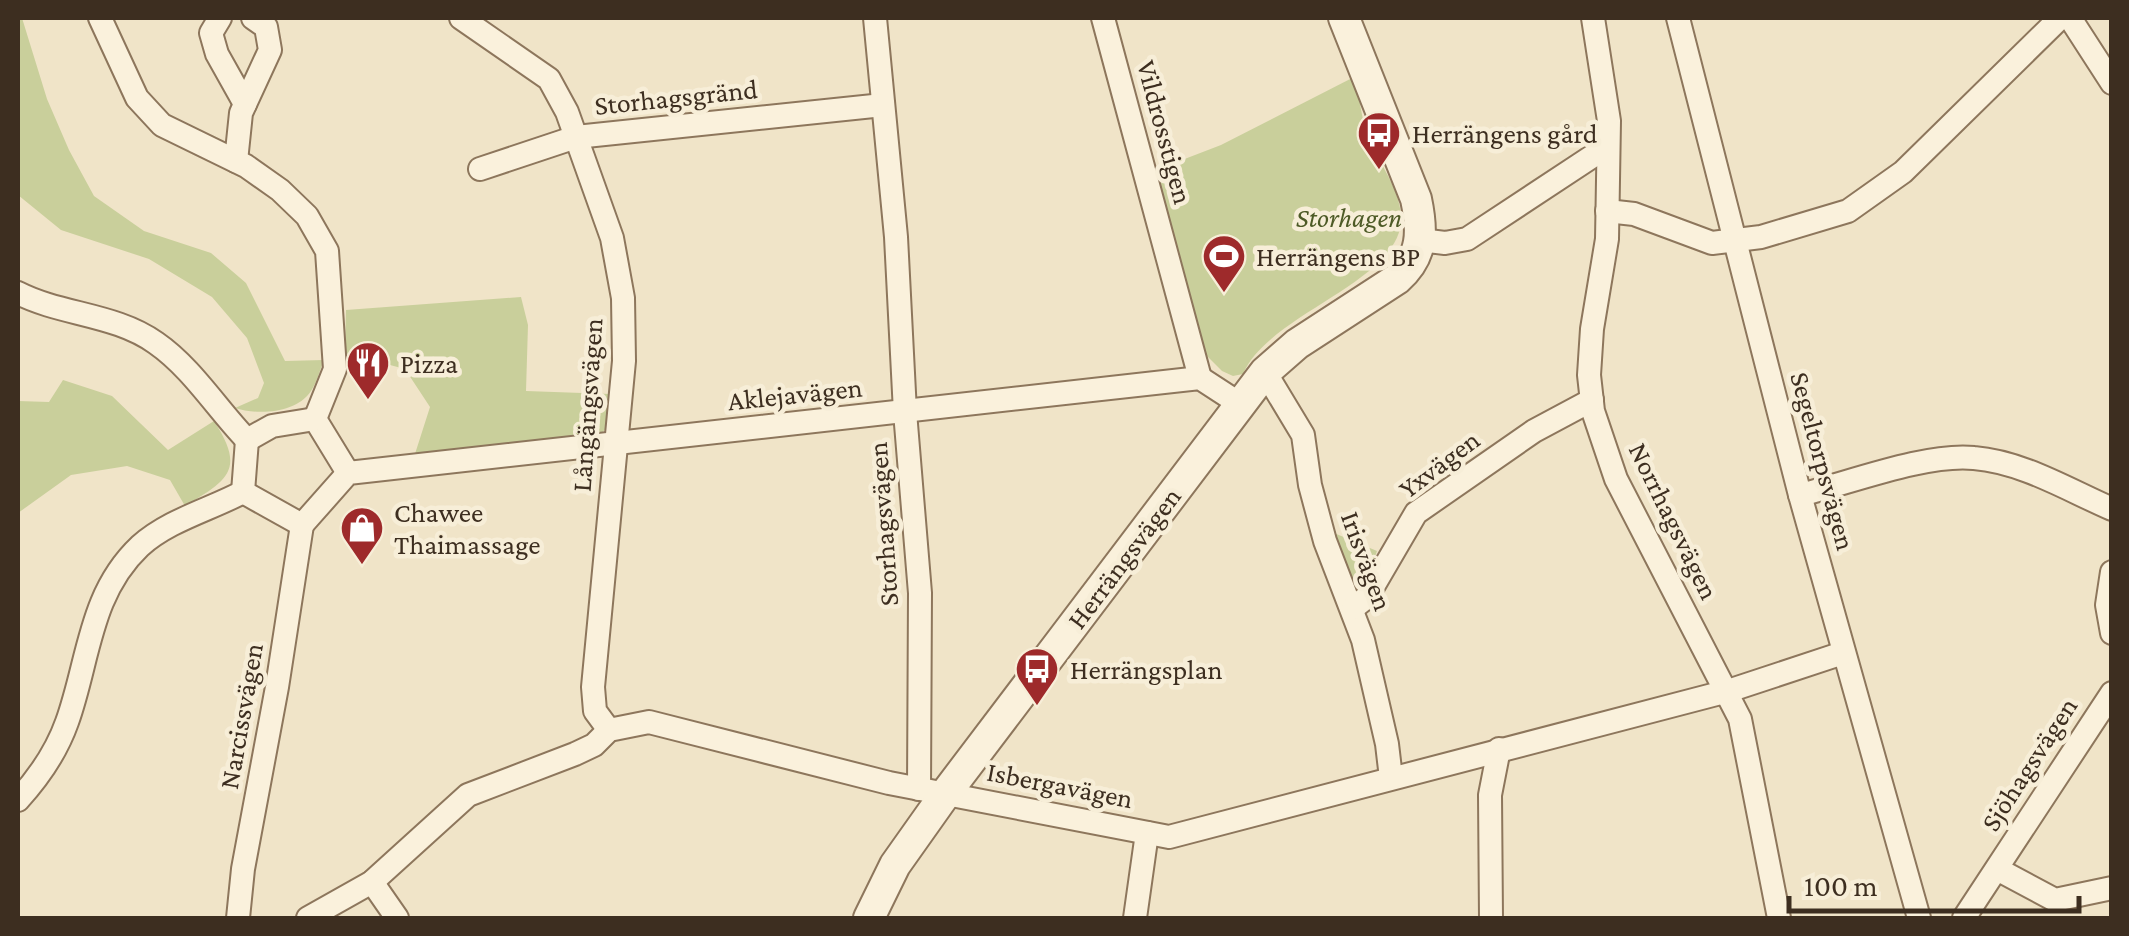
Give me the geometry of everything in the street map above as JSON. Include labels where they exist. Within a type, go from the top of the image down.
[{"type":"street","points":[[100,18],[137,98],[162,125],[236,160],[280,190],[307,216],[328,251],[336,370],[315,419]]},
{"type":"street","points":[[220,18],[211,32],[214,43],[245,104]]},
{"type":"street","points":[[236,160],[245,104],[270,50],[266,27],[253,18]]},
{"type":"street","name":"Långängsvägen","points":[[461,18],[550,79],[568,112],[612,238],[623,298],[624,362],[594,687],[595,711],[609,730]]},
{"type":"street","name":"Storhagsvägen","points":[[875,18],[896,238],[932,790]]},
{"type":"street","name":"Vildrosstigen","points":[[1104,18],[1200,378]]},
{"type":"street","points":[[1344,18],[1416,199],[1422,224],[1420,240],[1445,243],[1467,239],[1608,146]]},
{"type":"street","name":"Norrhagsvägen","points":[[1593,18],[1609,121],[1607,239],[1592,329],[1592,400],[1616,479],[1740,719],[1779,918]]},
{"type":"street","name":"Segeltorpsvägen","points":[[1678,18],[1800,494],[1919,918]]},
{"type":"street","points":[[1607,212],[1634,214],[1712,243],[1761,237],[1848,211],[1903,172],[2060,18]]},
{"type":"street","points":[[2070,18],[2112,84]]},
{"type":"street","name":"Storhagsgränd","points":[[480,168],[576,137],[882,105]]},
{"type":"street","name":"Herrängsvägen","points":[[869,918],[932,790],[1265,372],[1297,344],[1397,279],[1410,267],[1420,240]]},
{"type":"street","points":[[18,293],[31,300],[109,320],[155,342],[247,440],[243,492]]},
{"type":"street","name":"Irisvägen","points":[[1265,372],[1302,435],[1325,541],[1353,608],[1392,778]]},
{"type":"street","points":[[1200,378],[1240,404]]},
{"type":"street","name":"Aklejavägen","points":[[348,473],[1200,378]]},
{"type":"street","name":"Yxvägen","points":[[1353,608],[1367,597],[1416,513],[1534,431],[1592,400]]},
{"type":"street","points":[[247,440],[272,426],[315,419]]},
{"type":"street","points":[[243,492],[302,525],[348,473],[315,419]]},
{"type":"street","points":[[1800,494],[1894,470],[1973,457],[2020,468],[2112,509]]},
{"type":"street","points":[[18,800],[54,753],[68,719],[92,625],[122,566],[142,544],[171,525],[243,492]]},
{"type":"street","name":"Narcissvägen","points":[[238,918],[243,868],[302,525]]},
{"type":"street","points":[[2112,572],[2107,605],[2112,634]]},
{"type":"street","name":"Isbergavägen","points":[[308,918],[372,882],[468,794],[575,754],[594,745],[609,730],[649,722],[932,790],[1169,837],[1728,691],[1843,653]]},
{"type":"street","name":"Sjöhagsvägen","points":[[1964,918],[2112,693]]},
{"type":"street","points":[[1491,918],[1490,794],[1499,749]]},
{"type":"street","points":[[1135,918],[1147,833]]},
{"type":"street","points":[[1997,869],[2055,900],[2112,888]]},
{"type":"street","points":[[372,882],[396,918]]},
{"type":"green space","points":[[18,18],[22,18],[47,99],[94,196],[144,231],[211,253],[246,283],[285,361],[324,360],[304,399],[276,411],[235,408],[258,398],[264,383],[247,338],[212,297],[149,259],[61,230],[18,195]]},
{"type":"green space","name":"Storhagen","points":[[1356,76],[1366,129],[1399,205],[1397,238],[1382,259],[1360,278],[1279,332],[1257,352],[1243,374],[1233,376],[1205,354],[1156,170],[1221,145]]},
{"type":"green space","points":[[521,297],[528,325],[526,391],[610,394],[610,425],[597,437],[414,457],[430,407],[405,369],[345,353],[346,310]]},
{"type":"green space","points":[[63,380],[112,396],[168,450],[214,421],[229,451],[228,472],[212,489],[185,506],[170,480],[127,466],[71,475],[18,513],[18,401],[49,402]]},
{"type":"green space","points":[[1334,533],[1377,551],[1364,588],[1352,577]]},
{"type":"place","name":"Herrängens gård","points":[[1379,171]]},
{"type":"place","name":"Herrängens BP","points":[[1224,294]]},
{"type":"place","name":"Pizza","points":[[368,401]]},
{"type":"place","name":"Chawee Thaimassage","points":[[362,566]]},
{"type":"place","name":"Herrängsplan","points":[[1037,707]]}]
